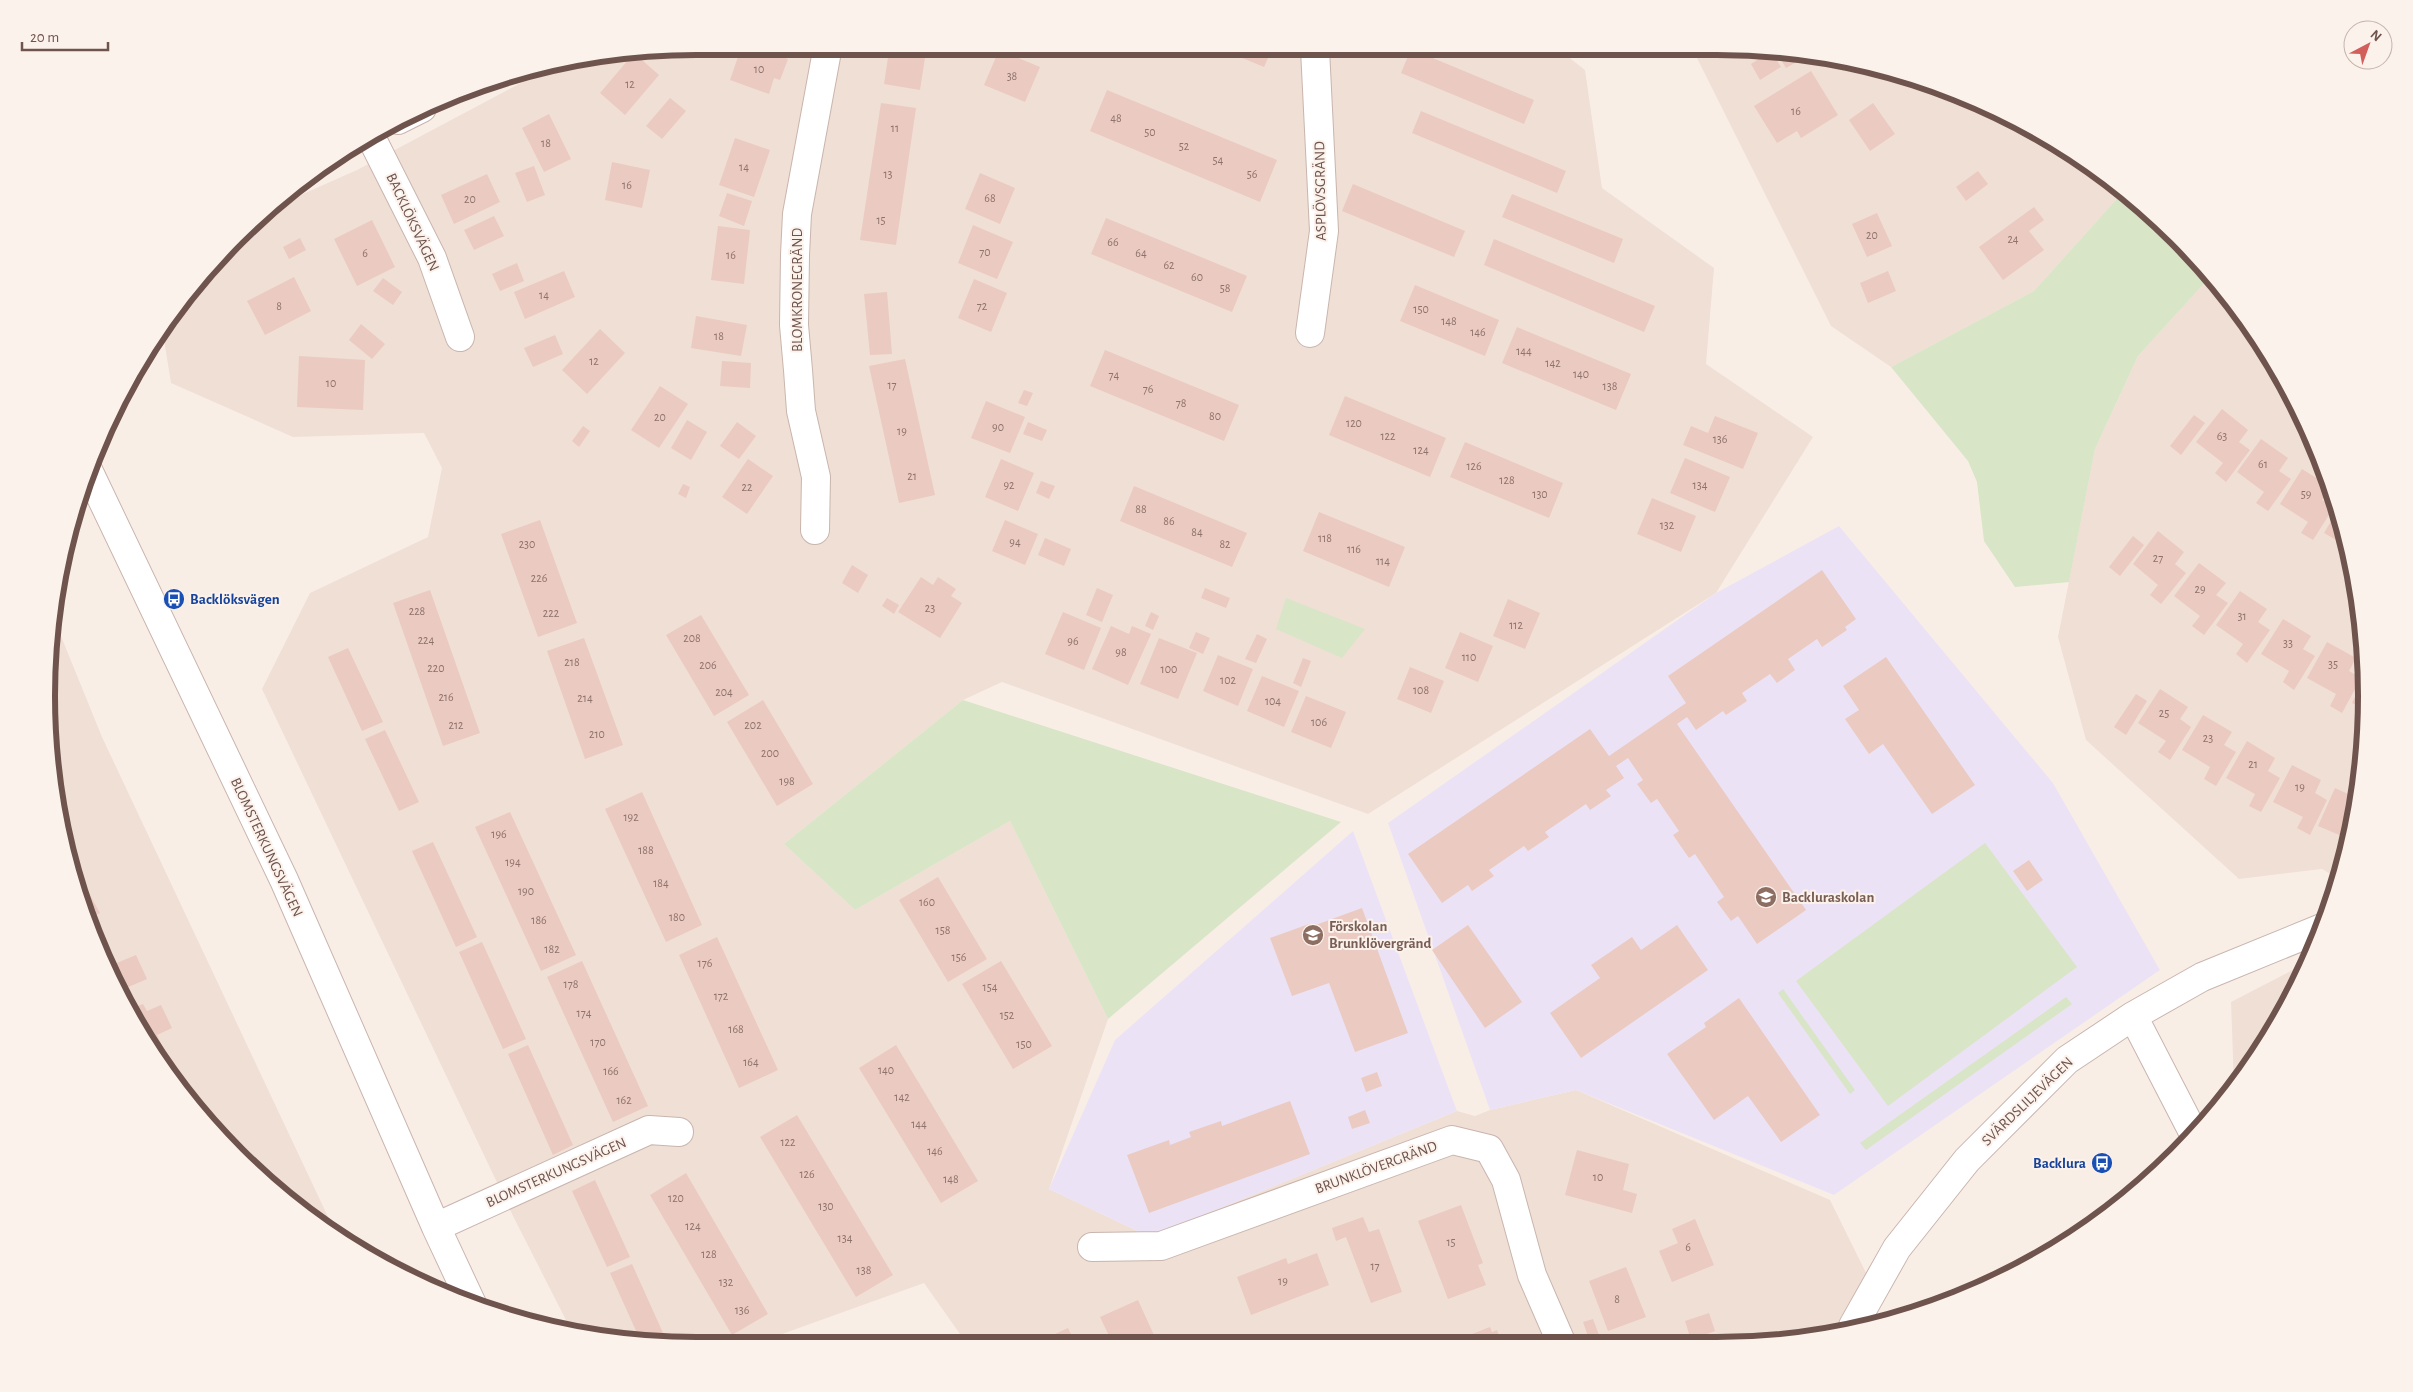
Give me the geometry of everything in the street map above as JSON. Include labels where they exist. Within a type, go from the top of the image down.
[{"type":"street","name":"BLOMKRONEGRÄND","points":[[815,530],[816,477],[801,411],[796,343],[795,255],[797,214],[826,55]]},
{"type":"street","name":"ASPLÖVSGRÄND","points":[[1310,333],[1324,231],[1315,55]]},
{"type":"street","name":"BACKLÖKSVÄGEN","points":[[374,142],[432,258],[460,337]]},
{"type":"street","name":"BLOMSTERKUNGSVÄGEN","points":[[93,480],[284,880],[436,1227],[467,1294]]},
{"type":"street","name":"SVÄRDSLILJEVÄGEN","points":[[1855,1322],[1897,1248],[1967,1160],[2067,1060],[2133,1016],[2224,967],[2313,932]]},
{"type":"street","points":[[2133,1016],[2191,1128]]},
{"type":"street","name":"BLOMSTERKUNGSVÄGEN","points":[[436,1227],[649,1130],[679,1132]]},
{"type":"street","name":"BRUNKLÖVERGRÄND","points":[[1092,1247],[1161,1246],[1452,1140],[1489,1148],[1506,1180],[1532,1275],[1559,1337]]},
{"type":"shaded area","points":[[1566,55],[1585,70],[1602,188],[1714,268],[1706,364],[1813,437],[1716,593],[1368,814],[1002,682],[963,700],[784,844],[855,910],[1010,821],[1108,1019],[1049,1189],[1150,1237],[1457,1111],[1475,1116],[1490,1110],[1576,1090],[1830,1200],[1874,1289],[1862,1320],[1801,1332],[1717,1337],[962,1337],[924,1283],[774,1337],[654,1336],[612,1332],[568,1324],[513,1216],[262,689],[310,593],[428,537],[442,468],[424,433],[293,437],[171,383],[164,339],[214,273],[273,214],[291,199],[357,170],[534,76],[612,60],[654,56]]},
{"type":"shaded area","points":[[1696,55],[1759,56],[1801,60],[1842,67],[1923,89],[2001,121],[2038,141],[2073,163],[2119,197],[2034,291],[1891,367],[1831,326]]},
{"type":"shaded area","points":[[2206,281],[2250,340],[2272,376],[2292,412],[2324,490],[2346,571],[2353,612],[2358,696],[2353,780],[2346,821],[2332,875],[2322,869],[2239,879],[2086,740],[2058,637],[2095,449],[2138,356]]},
{"type":"shaded area","name":"Backluraskolan","points":[[1839,526],[2053,783],[2160,970],[1834,1195],[1576,1090],[1490,1110],[1388,823],[1716,593]]},
{"type":"shaded area","points":[[58,630],[102,737],[331,1222],[273,1178],[214,1119],[163,1052],[121,980],[89,902],[67,821],[60,780],[56,738],[55,696]]},
{"type":"shaded area","name":"Förskolan Brunklövergränd","points":[[1353,831],[1457,1111],[1150,1237],[1049,1189],[1115,1040]]},
{"type":"shaded area","points":[[2297,967],[2272,1016],[2234,1075],[2231,1002]]},
{"type":"green space","points":[[2119,197],[2170,243],[2206,281],[2138,356],[2095,449],[2069,582],[2015,587],[1984,541],[1977,482],[1968,461],[1891,367],[2034,291]]},
{"type":"green space","points":[[1286,598],[1365,629],[1342,658],[1276,629]]},
{"type":"green space","points":[[963,700],[1341,822],[1108,1019],[1010,821],[855,910],[784,844]]},
{"type":"green space","points":[[1985,843],[2077,967],[1888,1106],[1796,981]]},
{"type":"green space","points":[[1783,989],[1855,1090],[1850,1094],[1778,993]]},
{"type":"green space","points":[[2066,997],[2072,1004],[1866,1150],[1860,1143]]},
{"type":"building","points":[[739,55],[783,55],[782,57],[788,59],[780,80],[774,78],[769,94],[730,80]]},
{"type":"building","points":[[888,55],[925,55],[920,90],[884,84]]},
{"type":"building","points":[[997,55],[1011,55],[1040,67],[1025,102],[984,85]]},
{"type":"building","points":[[1235,55],[1269,55],[1264,67]]},
{"type":"building","points":[[1408,55],[1425,55],[1534,100],[1524,124],[1401,73]]},
{"type":"building","points":[[1763,56],[1775,58],[1781,67],[1760,80],[1751,64]]},
{"type":"building","points":[[639,57],[659,75],[625,115],[600,93],[629,58]]},
{"type":"building","points":[[1780,58],[1800,60],[1786,68]]},
{"type":"building","points":[[1811,71],[1838,115],[1801,138],[1797,131],[1777,143],[1754,106]]},
{"type":"building","points":[[1107,90],[1277,160],[1260,202],[1090,131]]},
{"type":"building","points":[[670,98],[686,111],[662,139],[646,126]]},
{"type":"building","points":[[881,103],[916,108],[896,245],[860,240]]},
{"type":"building","points":[[1873,103],[1895,134],[1870,151],[1849,120]]},
{"type":"building","points":[[1421,111],[1566,171],[1557,193],[1412,133]]},
{"type":"building","points":[[549,114],[571,159],[544,172],[522,128]]},
{"type":"building","points":[[735,138],[770,150],[754,197],[719,185]]},
{"type":"building","points":[[612,162],[650,170],[642,208],[605,200]]},
{"type":"building","points":[[534,166],[545,195],[527,202],[515,173]]},
{"type":"building","points":[[1978,171],[1988,184],[1966,201],[1956,187]]},
{"type":"building","points":[[980,173],[1015,188],[1000,224],[965,209]]},
{"type":"building","points":[[487,174],[500,202],[454,224],[441,195]]},
{"type":"building","points":[[1353,184],[1465,231],[1454,257],[1342,211]]},
{"type":"building","points":[[727,193],[752,201],[744,226],[719,216]]},
{"type":"building","points":[[1512,194],[1623,239],[1614,263],[1502,217]]},
{"type":"building","points":[[2034,207],[2044,220],[2029,231],[2044,250],[2003,280],[1979,247]]},
{"type":"building","points":[[1877,213],[1892,246],[1867,257],[1852,224]]},
{"type":"building","points":[[494,216],[504,236],[474,250],[464,230]]},
{"type":"building","points":[[1106,218],[1247,276],[1232,312],[1091,254]]},
{"type":"building","points":[[372,220],[395,267],[357,286],[334,239]]},
{"type":"building","points":[[973,225],[1013,242],[997,279],[958,263]]},
{"type":"building","points":[[718,226],[750,230],[744,284],[711,280]]},
{"type":"building","points":[[300,238],[306,250],[289,259],[283,247]]},
{"type":"building","points":[[1494,239],[1655,306],[1644,332],[1484,265]]},
{"type":"building","points":[[517,263],[524,281],[500,291],[492,274]]},
{"type":"building","points":[[564,271],[575,297],[525,319],[514,292]]},
{"type":"building","points":[[1888,271],[1896,291],[1868,303],[1860,283]]},
{"type":"building","points":[[294,277],[311,311],[265,335],[247,301]]},
{"type":"building","points":[[383,278],[402,292],[393,305],[373,291]]},
{"type":"building","points":[[974,279],[1007,293],[991,332],[958,318]]},
{"type":"building","points":[[1415,285],[1499,320],[1485,356],[1400,321]]},
{"type":"building","points":[[887,292],[892,354],[870,355],[864,294]]},
{"type":"building","points":[[696,316],[747,325],[741,356],[691,348]]},
{"type":"building","points":[[361,324],[385,344],[372,359],[349,340]]},
{"type":"building","points":[[1517,327],[1631,374],[1616,410],[1502,363]]},
{"type":"building","points":[[600,329],[625,353],[587,394],[562,370]]},
{"type":"building","points":[[555,335],[563,354],[533,367],[524,348]]},
{"type":"building","points":[[1105,350],[1239,405],[1224,441],[1090,386]]},
{"type":"building","points":[[299,356],[365,360],[363,410],[297,407]]},
{"type":"building","points":[[905,359],[935,495],[899,503],[869,366]]},
{"type":"building","points":[[722,361],[751,363],[750,388],[720,386]]},
{"type":"building","points":[[660,386],[688,404],[659,448],[631,430]]},
{"type":"building","points":[[1024,390],[1033,393],[1027,406],[1018,403]]},
{"type":"building","points":[[1345,396],[1446,438],[1430,477],[1329,435]]},
{"type":"building","points":[[986,401],[1025,417],[1010,453],[971,438]]},
{"type":"building","points":[[2222,409],[2248,430],[2239,442],[2250,450],[2226,482],[2215,473],[2223,463],[2196,442]]},
{"type":"building","points":[[2194,415],[2205,423],[2181,455],[2170,446]]},
{"type":"building","points":[[1715,416],[1758,433],[1743,469],[1683,445],[1691,426],[1708,433]]},
{"type":"building","points":[[687,420],[707,432],[691,460],[671,448]]},
{"type":"building","points":[[737,422],[756,436],[739,459],[720,446]]},
{"type":"building","points":[[1028,422],[1047,430],[1042,441],[1023,434]]},
{"type":"building","points":[[583,426],[590,431],[579,447],[572,441]]},
{"type":"building","points":[[2261,439],[2288,458],[2279,471],[2291,479],[2268,511],[2256,503],[2264,492],[2237,472]]},
{"type":"building","points":[[1465,442],[1563,483],[1549,518],[1450,477]]},
{"type":"building","points":[[1685,458],[1730,477],[1715,512],[1670,493]]},
{"type":"building","points":[[748,459],[773,476],[747,514],[722,497]]},
{"type":"building","points":[[1001,459],[1034,473],[1018,511],[985,497]]},
{"type":"building","points":[[2302,469],[2320,481],[2325,494],[2322,500],[2328,504],[2331,512],[2313,540],[2301,533],[2308,522],[2280,504]]},
{"type":"building","points":[[1041,481],[1055,486],[1049,499],[1036,493]]},
{"type":"building","points":[[683,484],[690,487],[686,498],[678,494]]},
{"type":"building","points":[[1134,486],[1247,533],[1232,567],[1120,521]]},
{"type":"building","points":[[1652,498],[1696,516],[1681,552],[1637,534]]},
{"type":"building","points":[[1319,512],[1405,547],[1389,587],[1303,551]]},
{"type":"building","points":[[2333,519],[2339,541],[2324,533]]},
{"type":"building","points":[[540,520],[577,623],[538,637],[501,534]]},
{"type":"building","points":[[1005,520],[1038,534],[1025,565],[992,551]]},
{"type":"building","points":[[2158,531],[2184,552],[2175,564],[2186,573],[2161,604],[2150,595],[2158,585],[2133,564]]},
{"type":"building","points":[[2133,536],[2144,545],[2120,576],[2109,567]]},
{"type":"building","points":[[1045,538],[1071,549],[1064,566],[1038,555]]},
{"type":"building","points":[[2199,563],[2226,583],[2216,595],[2228,603],[2204,635],[2192,626],[2200,616],[2174,596]]},
{"type":"building","points":[[852,565],[868,575],[858,593],[842,583]]},
{"type":"building","points":[[1822,570],[1856,619],[1845,627],[1847,630],[1822,647],[1817,639],[1788,659],[1795,670],[1777,683],[1770,674],[1742,693],[1747,701],[1726,715],[1723,711],[1696,730],[1687,717],[1677,724],[1806,910],[1757,944],[1738,916],[1731,921],[1717,902],[1724,897],[1695,854],[1689,858],[1673,835],[1679,831],[1657,799],[1651,803],[1637,784],[1643,780],[1628,758],[1616,766],[1624,778],[1606,790],[1611,796],[1590,810],[1586,804],[1545,832],[1549,837],[1528,851],[1524,846],[1489,870],[1494,876],[1472,891],[1468,885],[1442,903],[1408,854],[1590,729],[1609,756],[1686,703],[1668,676]]},
{"type":"building","points":[[921,577],[933,585],[938,577],[956,589],[951,596],[962,603],[940,638],[898,612]]},
{"type":"building","points":[[1097,588],[1113,595],[1102,622],[1086,615]]},
{"type":"building","points":[[1205,588],[1230,598],[1226,608],[1201,598]]},
{"type":"building","points":[[430,590],[480,733],[443,746],[393,603]]},
{"type":"building","points":[[2240,591],[2267,609],[2258,622],[2270,630],[2247,663],[2236,654],[2243,644],[2216,625]]},
{"type":"building","points":[[887,598],[899,605],[894,614],[882,606]]},
{"type":"building","points":[[1508,599],[1540,613],[1525,649],[1493,636]]},
{"type":"building","points":[[1063,612],[1101,628],[1084,670],[1045,654]]},
{"type":"building","points":[[1151,612],[1159,616],[1153,630],[1145,626]]},
{"type":"building","points":[[701,615],[749,695],[714,716],[666,635]]},
{"type":"building","points":[[2283,619],[2311,636],[2303,649],[2315,656],[2294,690],[2283,682],[2289,671],[2261,654]]},
{"type":"building","points":[[1111,626],[1129,634],[1132,626],[1151,634],[1128,685],[1092,669]]},
{"type":"building","points":[[1196,632],[1210,638],[1203,654],[1189,648]]},
{"type":"building","points":[[1460,632],[1493,646],[1478,682],[1445,668]]},
{"type":"building","points":[[1257,634],[1267,639],[1256,663],[1245,659]]},
{"type":"building","points":[[584,638],[623,745],[585,759],[547,651]]},
{"type":"building","points":[[1159,638],[1197,653],[1178,699],[1140,684]]},
{"type":"building","points":[[2327,642],[2356,658],[2349,671],[2358,676],[2358,684],[2342,713],[2330,706],[2336,694],[2307,678]]},
{"type":"building","points":[[348,648],[383,722],[362,731],[328,657]]},
{"type":"building","points":[[1218,655],[1253,669],[1238,706],[1203,691]]},
{"type":"building","points":[[1886,657],[1975,785],[1932,814],[1883,744],[1869,754],[1845,719],[1859,710],[1843,686]]},
{"type":"building","points":[[1303,658],[1311,661],[1301,687],[1293,683]]},
{"type":"building","points":[[1410,667],[1444,681],[1431,713],[1397,699]]},
{"type":"building","points":[[1262,676],[1299,691],[1284,727],[1247,711]]},
{"type":"building","points":[[2160,689],[2188,707],[2180,719],[2191,727],[2170,760],[2158,752],[2166,741],[2138,723]]},
{"type":"building","points":[[2358,690],[2358,706],[2352,703]]},
{"type":"building","points":[[2136,694],[2147,701],[2126,735],[2114,727]]},
{"type":"building","points":[[1306,696],[1346,712],[1331,748],[1291,732]]},
{"type":"building","points":[[763,700],[813,784],[777,806],[727,722]]},
{"type":"building","points":[[2203,715],[2232,732],[2224,745],[2236,752],[2216,786],[2204,779],[2210,767],[2182,750]]},
{"type":"building","points":[[385,730],[419,802],[399,811],[365,739]]},
{"type":"building","points":[[2247,741],[2275,758],[2268,771],[2280,778],[2261,812],[2249,806],[2255,794],[2226,778]]},
{"type":"building","points":[[2292,765],[2321,780],[2315,793],[2327,800],[2310,835],[2297,828],[2303,817],[2273,802]]},
{"type":"building","points":[[2335,788],[2350,795],[2342,836],[2318,826]]},
{"type":"building","points":[[642,792],[702,925],[666,942],[605,809]]},
{"type":"building","points":[[510,812],[576,955],[541,971],[475,827]]},
{"type":"building","points":[[433,842],[477,937],[456,947],[412,851]]},
{"type":"building","points":[[2029,860],[2043,880],[2027,891],[2013,871]]},
{"type":"building","points":[[938,877],[987,959],[948,982],[899,900]]},
{"type":"building","points":[[85,888],[100,913],[94,916],[89,902]]},
{"type":"building","points":[[1362,908],[1408,1033],[1355,1052],[1329,983],[1292,996],[1270,938],[1309,924],[1310,927]]},
{"type":"building","points":[[1468,925],[1522,1002],[1485,1028],[1432,950]]},
{"type":"building","points":[[1677,925],[1708,970],[1581,1058],[1550,1013],[1600,978],[1591,965],[1632,937],[1641,950]]},
{"type":"building","points":[[717,937],[778,1070],[739,1088],[679,955]]},
{"type":"building","points":[[482,942],[526,1039],[503,1049],[459,952]]},
{"type":"building","points":[[136,955],[147,979],[126,988],[114,964]]},
{"type":"building","points":[[582,961],[648,1106],[613,1122],[547,977]]},
{"type":"building","points":[[1001,961],[1052,1046],[1013,1069],[962,984]]},
{"type":"building","points":[[1739,998],[1820,1115],[1781,1142],[1748,1096],[1714,1120],[1667,1054],[1706,1027],[1704,1023]]},
{"type":"building","points":[[143,1004],[147,1011],[161,1005],[172,1028],[157,1035],[168,1060],[163,1052],[136,1007]]},
{"type":"building","points":[[528,1045],[573,1145],[553,1155],[508,1054]]},
{"type":"building","points":[[896,1045],[978,1181],[941,1203],[859,1068]]},
{"type":"building","points":[[1377,1072],[1382,1086],[1366,1092],[1361,1078]]},
{"type":"building","points":[[1290,1101],[1310,1154],[1149,1213],[1127,1155],[1169,1140],[1170,1145],[1191,1137],[1189,1132],[1221,1121],[1222,1126]]},
{"type":"building","points":[[1365,1110],[1370,1123],[1352,1129],[1348,1117]]},
{"type":"building","points":[[797,1115],[893,1275],[856,1297],[760,1137]]},
{"type":"building","points":[[1577,1150],[1629,1164],[1623,1190],[1637,1194],[1632,1213],[1565,1195]]},
{"type":"building","points":[[686,1173],[768,1314],[732,1335],[650,1195]]},
{"type":"building","points":[[595,1180],[630,1257],[607,1267],[572,1191]]},
{"type":"building","points":[[1461,1205],[1483,1263],[1478,1265],[1486,1285],[1448,1299],[1418,1221]]},
{"type":"building","points":[[1363,1217],[1369,1232],[1379,1229],[1402,1292],[1371,1303],[1346,1237],[1336,1241],[1332,1228]]},
{"type":"building","points":[[1695,1219],[1714,1265],[1672,1282],[1659,1251],[1678,1243],[1672,1229]]},
{"type":"building","points":[[1317,1253],[1329,1285],[1251,1315],[1237,1277],[1286,1258],[1288,1264]]},
{"type":"building","points":[[632,1264],[665,1336],[638,1334],[610,1273]]},
{"type":"building","points":[[1626,1267],[1646,1317],[1608,1331],[1589,1281]]},
{"type":"building","points":[[1138,1300],[1155,1337],[1110,1337],[1100,1317]]},
{"type":"building","points":[[1709,1313],[1715,1331],[1699,1337],[1690,1337],[1685,1321]]},
{"type":"building","points":[[1593,1319],[1599,1335],[1588,1337],[1583,1322]]},
{"type":"building","points":[[1490,1327],[1492,1332],[1497,1330],[1500,1337],[1467,1337]]},
{"type":"building","points":[[1068,1328],[1072,1337],[1049,1337]]},
{"type":"place","name":"Backlöksvägen","points":[[174,599]]},
{"type":"place","name":"Backluraskolan","points":[[1766,897]]},
{"type":"place","name":"Förskolan Brunklövergränd","points":[[1313,935]]},
{"type":"place","name":"Backlura","points":[[2102,1163]]}]
